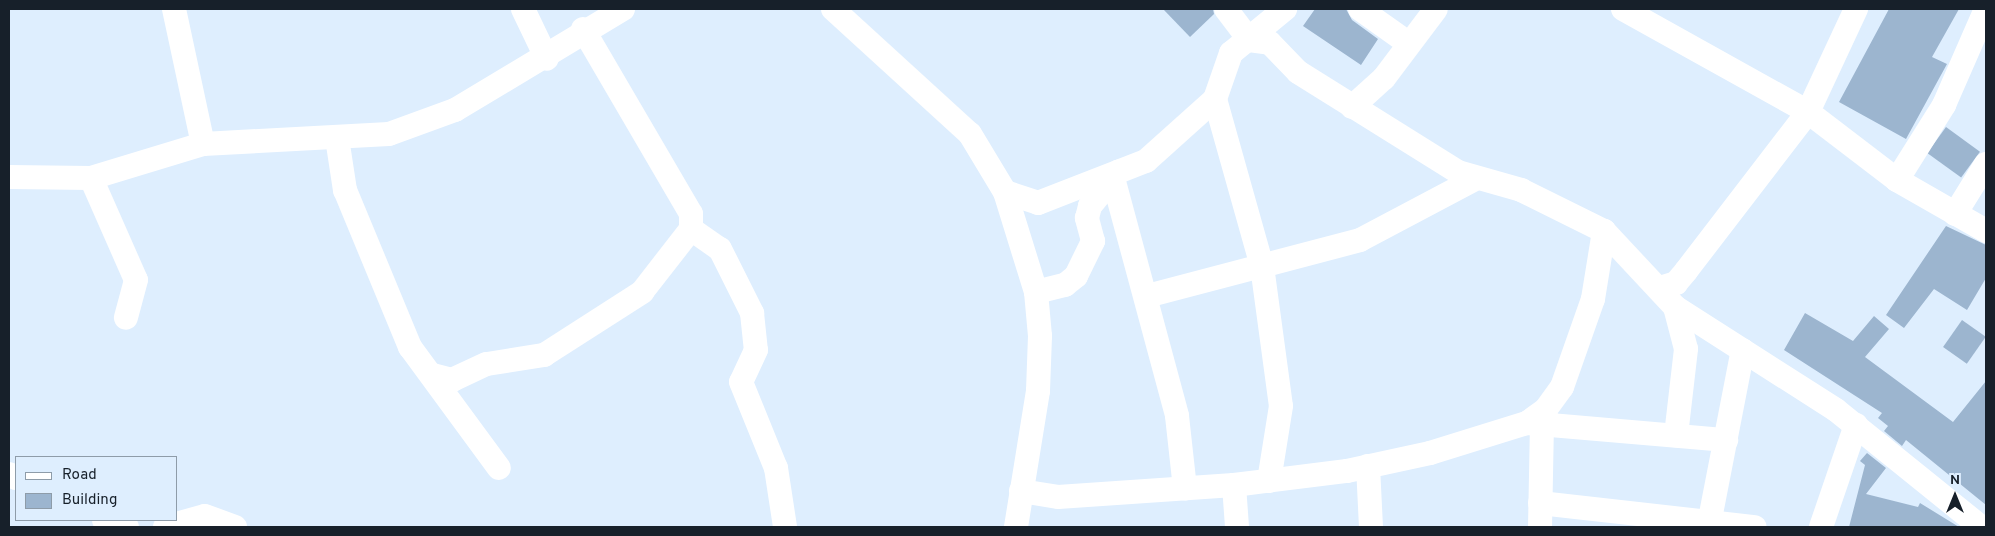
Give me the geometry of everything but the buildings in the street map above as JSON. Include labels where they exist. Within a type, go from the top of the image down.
[{"type":"street","points":[[174,9],[203,144]]},
{"type":"street","points":[[523,9],[547,59]]},
{"type":"street","points":[[9,177],[91,178],[203,144],[389,134],[455,110],[547,59],[582,30],[623,9]]},
{"type":"street","points":[[833,9],[970,134],[1005,192],[1036,292],[1038,391],[1016,527]]},
{"type":"street","points":[[1226,9],[1249,40],[1270,42],[1298,72],[1458,172],[1521,190],[1604,232],[1645,279],[1660,288],[1675,306],[1856,425],[1981,522]]},
{"type":"street","points":[[1005,192],[1038,203],[1146,161],[1215,99],[1231,53],[1285,9]]},
{"type":"street","points":[[1360,9],[1408,43]]},
{"type":"street","points":[[1352,107],[1384,78],[1408,43],[1436,9]]},
{"type":"street","points":[[1623,9],[1808,112],[1896,180],[1986,231]]},
{"type":"street","points":[[1660,288],[1676,283],[1808,112],[1856,9]]},
{"type":"street","points":[[1896,180],[1944,104],[1986,9]]},
{"type":"street","points":[[433,374],[452,380],[488,364],[544,355],[642,292],[691,229],[691,214],[582,30]]},
{"type":"street","points":[[1215,99],[1262,266],[1281,406],[1269,481]]},
{"type":"street","points":[[337,138],[345,190],[410,347],[433,374],[499,468]]},
{"type":"street","points":[[1955,214],[1986,164]]},
{"type":"street","points":[[1036,292],[1065,285],[1076,276],[1093,241],[1087,218],[1090,206],[1116,174]]},
{"type":"street","points":[[1116,174],[1177,416],[1185,489]]},
{"type":"street","points":[[91,178],[136,280],[126,318]]},
{"type":"street","points":[[1147,296],[1360,240],[1477,178]]},
{"type":"street","points":[[691,229],[720,249],[752,313],[756,350],[741,382],[776,468],[785,527]]},
{"type":"street","points":[[1540,527],[1534,424],[1562,387],[1593,299],[1604,232]]},
{"type":"street","points":[[1675,306],[1686,349],[1676,435]]},
{"type":"street","points":[[1710,519],[1743,350]]},
{"type":"street","points":[[1021,491],[1058,497],[1185,489],[1269,481],[1368,466],[1430,453],[1534,424],[1726,440]]},
{"type":"street","points":[[1821,527],[1856,425]]},
{"type":"street","points":[[1368,466],[1371,527]]},
{"type":"street","points":[[1234,485],[1237,527]]},
{"type":"street","points":[[1540,503],[1653,522],[1710,519],[1754,527]]},
{"type":"street","points":[[165,527],[205,516],[220,518],[235,527]]},
{"type":"street","points":[[107,521],[127,527]]}]
